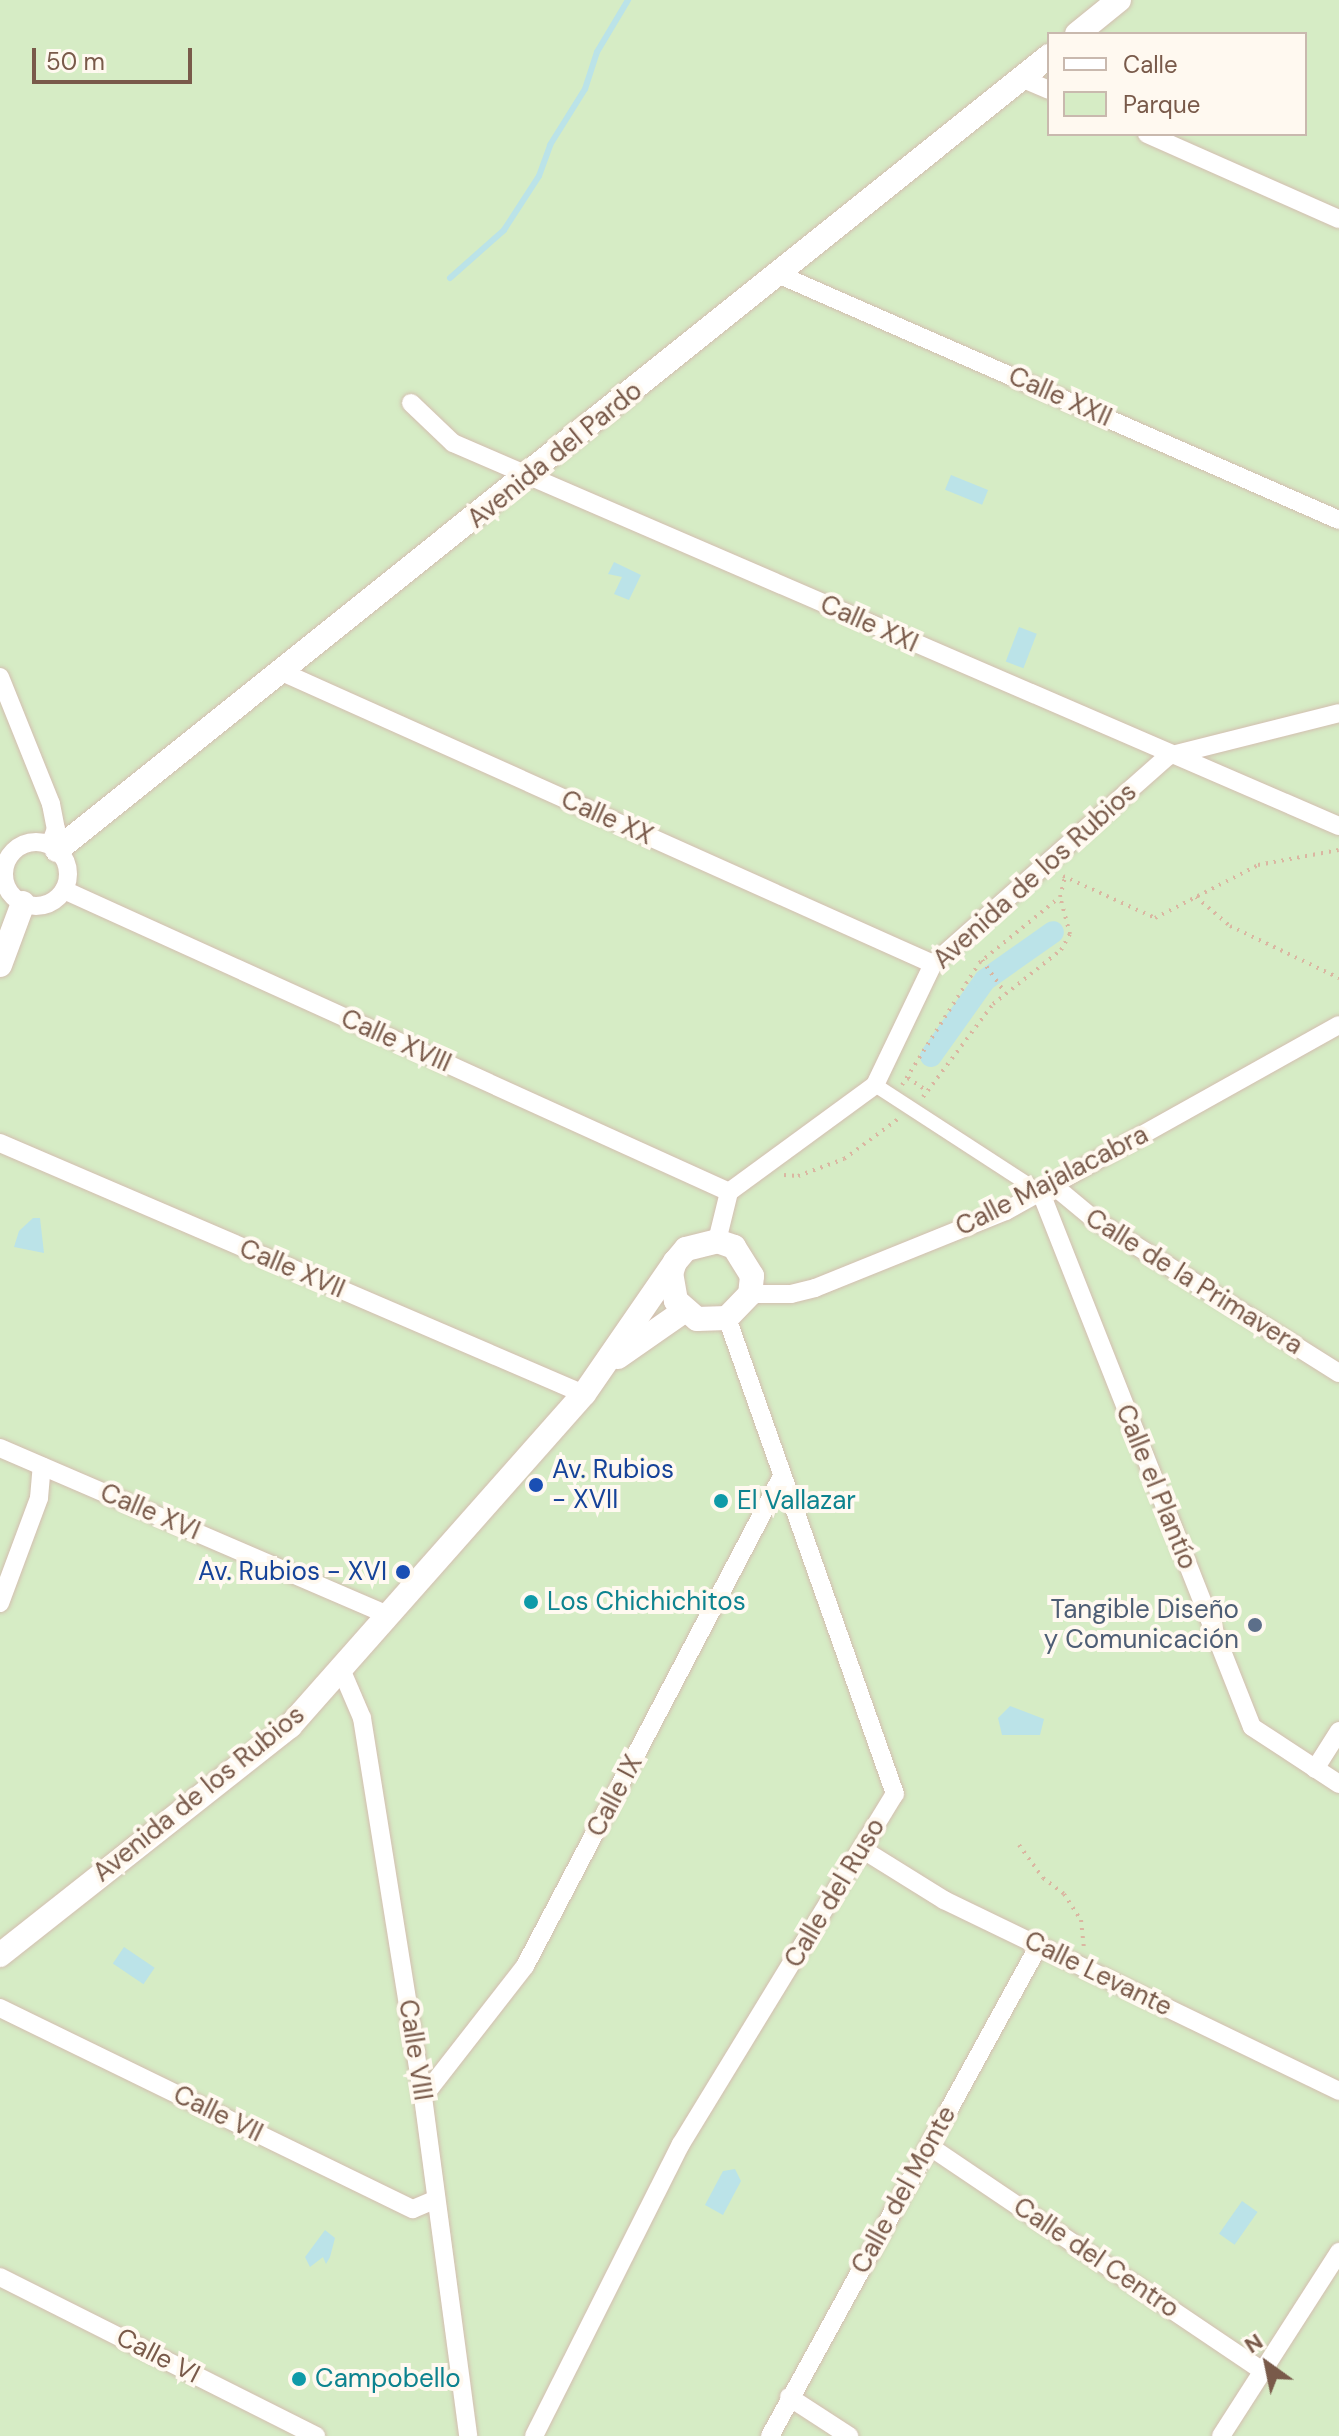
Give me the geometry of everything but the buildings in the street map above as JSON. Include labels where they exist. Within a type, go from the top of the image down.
[{"type":"street","points":[[1079,32],[1119,0]]},
{"type":"street","name":"Avenida del Pardo","points":[[54,848],[530,475],[1047,58]]},
{"type":"street","points":[[1021,78],[1047,89]]},
{"type":"street","points":[[1152,136],[1339,219]]},
{"type":"street","name":"Calle XXII","points":[[780,275],[1339,520]]},
{"type":"street","name":"Calle XXI","points":[[411,403],[453,443],[1168,756],[1339,826]]},
{"type":"street","name":"Calle XX","points":[[282,672],[933,964]]},
{"type":"street","points":[[0,677],[51,804],[56,829],[54,848],[68,876],[64,890],[46,904],[23,903],[6,885],[4,859],[26,844],[54,848]]},
{"type":"street","name":"Avenida de los Rubios","points":[[729,1192],[875,1085],[933,964],[1168,756],[1339,713]]},
{"type":"street","name":"Calle XVIII","points":[[64,890],[729,1192]]},
{"type":"street","points":[[0,965],[23,903]]},
{"type":"street","name":"Calle Majalacabra","points":[[750,1294],[791,1294],[815,1288],[1048,1190],[1339,1025]]},
{"type":"street","name":"Calle de la Primavera","points":[[875,1085],[1339,1373]]},
{"type":"street","name":"Calle XVII","points":[[0,1143],[584,1394]]},
{"type":"street","name":"Calle el Plantío","points":[[1048,1190],[1252,1727],[1339,1784]]},
{"type":"street","points":[[675,1262],[671,1288],[684,1311],[697,1319],[727,1318],[750,1294],[746,1260],[734,1247],[717,1241],[729,1192]]},
{"type":"street","name":"Avenida de los Rubios","points":[[0,1955],[290,1726],[584,1394],[675,1262],[701,1242],[717,1241]]},
{"type":"street","name":"Avenida de los Rubios","points":[[606,1365],[684,1311]]},
{"type":"street","name":"Calle del Ruso","points":[[534,2436],[681,2144],[895,1794],[727,1318]]},
{"type":"street","name":"Calle XVI","points":[[0,1448],[387,1615]]},
{"type":"street","points":[[0,1603],[39,1498],[42,1466]]},
{"type":"street","name":"Calle IX","points":[[423,2097],[525,1966],[781,1478]]},
{"type":"street","name":"Calle VIII","points":[[341,1669],[362,1718],[423,2097],[468,2436]]},
{"type":"street","points":[[1315,1769],[1339,1731]]},
{"type":"street","name":"Calle Levante","points":[[862,1849],[944,1900],[1339,2091]]},
{"type":"street","name":"Calle del Monte","points":[[770,2436],[1039,1945]]},
{"type":"street","name":"Calle VII","points":[[0,2008],[413,2209],[436,2199]]},
{"type":"street","name":"Calle del Centro","points":[[929,2146],[1263,2371]]},
{"type":"street","points":[[1221,2436],[1339,2252]]},
{"type":"street","name":"Calle VI","points":[[0,2277],[316,2436]]},
{"type":"street","points":[[789,2397],[849,2436]]},
{"type":"path","points":[[758,1171],[798,1176],[844,1159],[910,1108],[927,1091],[1004,992],[1061,950],[1070,934],[1060,897],[1065,877],[1155,918],[1258,865],[1339,850]]},
{"type":"path","points":[[892,1096],[908,1078],[934,1027],[982,960],[1060,897]]},
{"type":"path","points":[[1196,897],[1230,926],[1339,978]]},
{"type":"path","points":[[982,960],[1004,992]]},
{"type":"path","points":[[908,1078],[927,1091]]},
{"type":"path","points":[[782,1175],[795,1166]]},
{"type":"path","points":[[1019,1845],[1043,1878],[1064,1894],[1081,1920],[1080,1965]]},
{"type":"green space","points":[[0,0],[1339,0],[1339,2436],[0,2436]]},
{"type":"water","points":[[951,475],[988,490],[982,505],[945,490]]},
{"type":"water","points":[[614,562],[641,575],[629,600],[614,594],[622,577],[608,574]]},
{"type":"water","points":[[1019,627],[1037,634],[1023,668],[1006,662]]},
{"type":"water","points":[[33,1218],[40,1218],[44,1253],[14,1247],[19,1231]]},
{"type":"water","points":[[1010,1706],[1044,1719],[1040,1735],[1002,1735],[998,1718]]},
{"type":"water","points":[[124,1947],[155,1968],[143,1984],[113,1964]]},
{"type":"water","points":[[735,2169],[741,2181],[723,2215],[705,2205],[723,2171]]},
{"type":"water","points":[[1242,2201],[1258,2212],[1235,2245],[1219,2234]]},
{"type":"water","points":[[325,2230],[335,2238],[330,2257],[326,2264],[323,2257],[310,2267],[305,2257]]},
{"type":"waterway","points":[[450,278],[504,230],[539,176],[550,145],[585,89],[597,52],[628,0]]},
{"type":"waterway","points":[[931,1056],[985,980],[1053,932]]},
{"type":"place","name":"Av. Rubios - XVII","points":[[536,1485]]},
{"type":"place","name":"El Vallazar","points":[[721,1501]]},
{"type":"place","name":"Av. Rubios - XVI","points":[[403,1572]]},
{"type":"place","name":"Los Chichichitos","points":[[531,1602]]},
{"type":"place","name":"Tangible Diseño y Comunicación","points":[[1255,1625]]},
{"type":"place","name":"Campobello","points":[[299,2379]]}]
